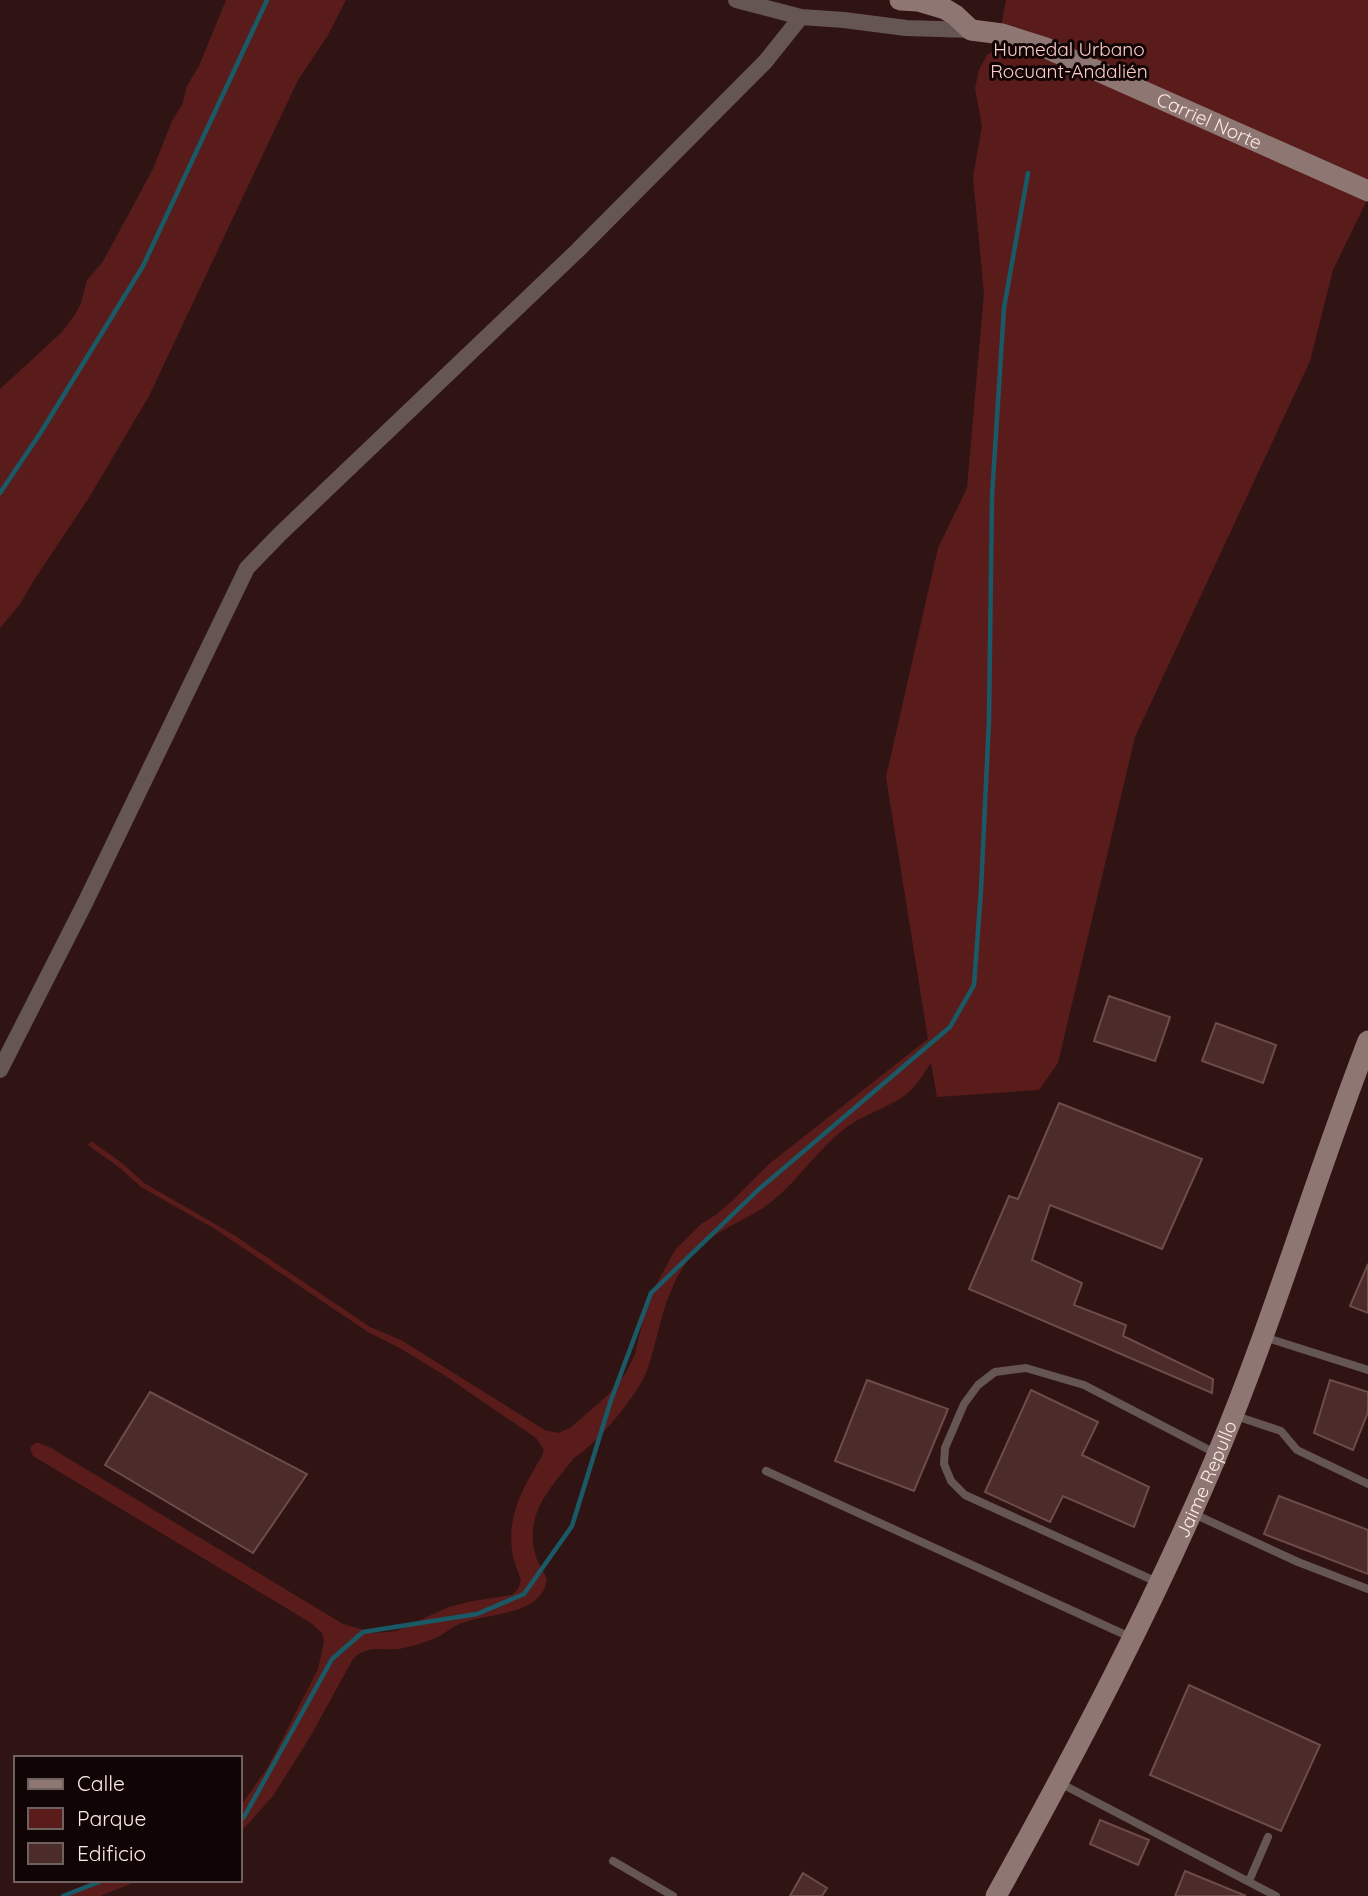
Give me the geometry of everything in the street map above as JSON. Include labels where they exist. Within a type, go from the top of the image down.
[{"type":"street","name":"Carriel Norte","points":[[736,0],[801,17],[906,28],[1002,34],[1046,48],[1368,191]]},
{"type":"street","name":"Carriel Norte","points":[[912,0],[944,9],[971,30]]},
{"type":"street","points":[[0,1070],[247,568],[578,250],[765,62],[801,17]]},
{"type":"street","name":"Jaime Repullo","points":[[996,1896],[1133,1639],[1192,1512],[1263,1336],[1368,1041]]},
{"type":"lane","points":[[1263,1336],[1368,1370]]},
{"type":"lane","points":[[1159,1584],[965,1495],[951,1481],[944,1464],[945,1448],[964,1404],[978,1385],[995,1372],[1026,1368],[1084,1385],[1217,1454]]},
{"type":"lane","points":[[1233,1415],[1281,1431],[1297,1450],[1368,1484]]},
{"type":"lane","points":[[766,1471],[1133,1639]]},
{"type":"lane","points":[[1192,1512],[1298,1562],[1368,1589]]},
{"type":"lane","points":[[1058,1782],[1276,1896]]},
{"type":"lane","points":[[1249,1881],[1268,1838]]},
{"type":"lane","points":[[613,1861],[673,1896]]},
{"type":"green space","points":[[226,0],[346,0],[328,35],[298,80],[149,396],[90,496],[20,604],[0,628],[0,389],[62,332],[74,316],[81,303],[87,280],[102,263],[153,169]]},
{"type":"green space","name":"Humedal Urbano Rocuant-Andalién","points":[[1006,0],[1368,0],[1368,198],[1333,270],[1310,361],[1135,737],[1058,1063],[1039,1090],[937,1097],[931,1063],[908,1093],[843,1130],[774,1200],[703,1244],[677,1277],[665,1306],[648,1368],[636,1391],[605,1430],[574,1458],[540,1504],[533,1530],[533,1544],[547,1580],[543,1591],[535,1600],[514,1611],[461,1623],[423,1643],[399,1649],[364,1651],[359,1654],[353,1659],[310,1737],[273,1796],[242,1831],[242,1804],[268,1767],[318,1669],[324,1642],[322,1633],[311,1623],[33,1456],[30,1448],[39,1443],[51,1448],[343,1624],[375,1633],[396,1631],[449,1607],[512,1595],[518,1589],[521,1581],[512,1545],[513,1518],[522,1493],[544,1450],[536,1438],[444,1375],[368,1332],[215,1229],[141,1187],[88,1145],[91,1141],[144,1183],[234,1235],[370,1327],[401,1340],[545,1430],[558,1433],[570,1428],[608,1395],[626,1373],[635,1354],[646,1308],[675,1250],[701,1224],[733,1200],[769,1164],[928,1039],[886,777],[938,548],[967,488],[984,293],[973,177],[982,126],[975,88],[979,70],[987,55],[997,49]]},
{"type":"green space","points":[[92,1882],[135,1882],[100,1896],[60,1896]]},
{"type":"building","points":[[1109,996],[1170,1017],[1155,1061],[1094,1041]]},
{"type":"building","points":[[1216,1023],[1276,1045],[1263,1083],[1202,1061]]},
{"type":"building","points":[[1059,1103],[1202,1159],[1162,1249],[1050,1205],[1032,1260],[1082,1283],[1074,1305],[1126,1325],[1123,1336],[1213,1379],[1212,1393],[969,1289],[1009,1196],[1018,1199]]},
{"type":"building","points":[[1368,1264],[1368,1313],[1350,1306]]},
{"type":"building","points":[[867,1380],[948,1409],[914,1491],[835,1461]]},
{"type":"building","points":[[1330,1380],[1368,1392],[1368,1412],[1353,1450],[1314,1433]]},
{"type":"building","points":[[1031,1390],[1098,1422],[1082,1455],[1149,1487],[1134,1527],[1063,1496],[1050,1522],[985,1492]]},
{"type":"building","points":[[150,1392],[307,1474],[253,1553],[105,1465]]},
{"type":"building","points":[[1279,1496],[1368,1530],[1368,1574],[1264,1534]]},
{"type":"building","points":[[1189,1685],[1320,1745],[1281,1831],[1150,1775]]},
{"type":"building","points":[[1100,1820],[1149,1840],[1138,1865],[1090,1844]]},
{"type":"building","points":[[1185,1871],[1246,1896],[1175,1896]]},
{"type":"building","points":[[803,1873],[827,1888],[822,1896],[790,1896]]},
{"type":"waterway","points":[[0,493],[41,432],[143,266],[267,0]]},
{"type":"waterway","points":[[242,1818],[332,1659],[363,1632],[477,1614],[524,1594],[572,1526],[611,1400],[651,1293],[758,1190],[950,1027],[974,985],[989,720],[992,496],[1004,308],[1028,173]]},
{"type":"waterway","points":[[63,1896],[99,1882]]}]
